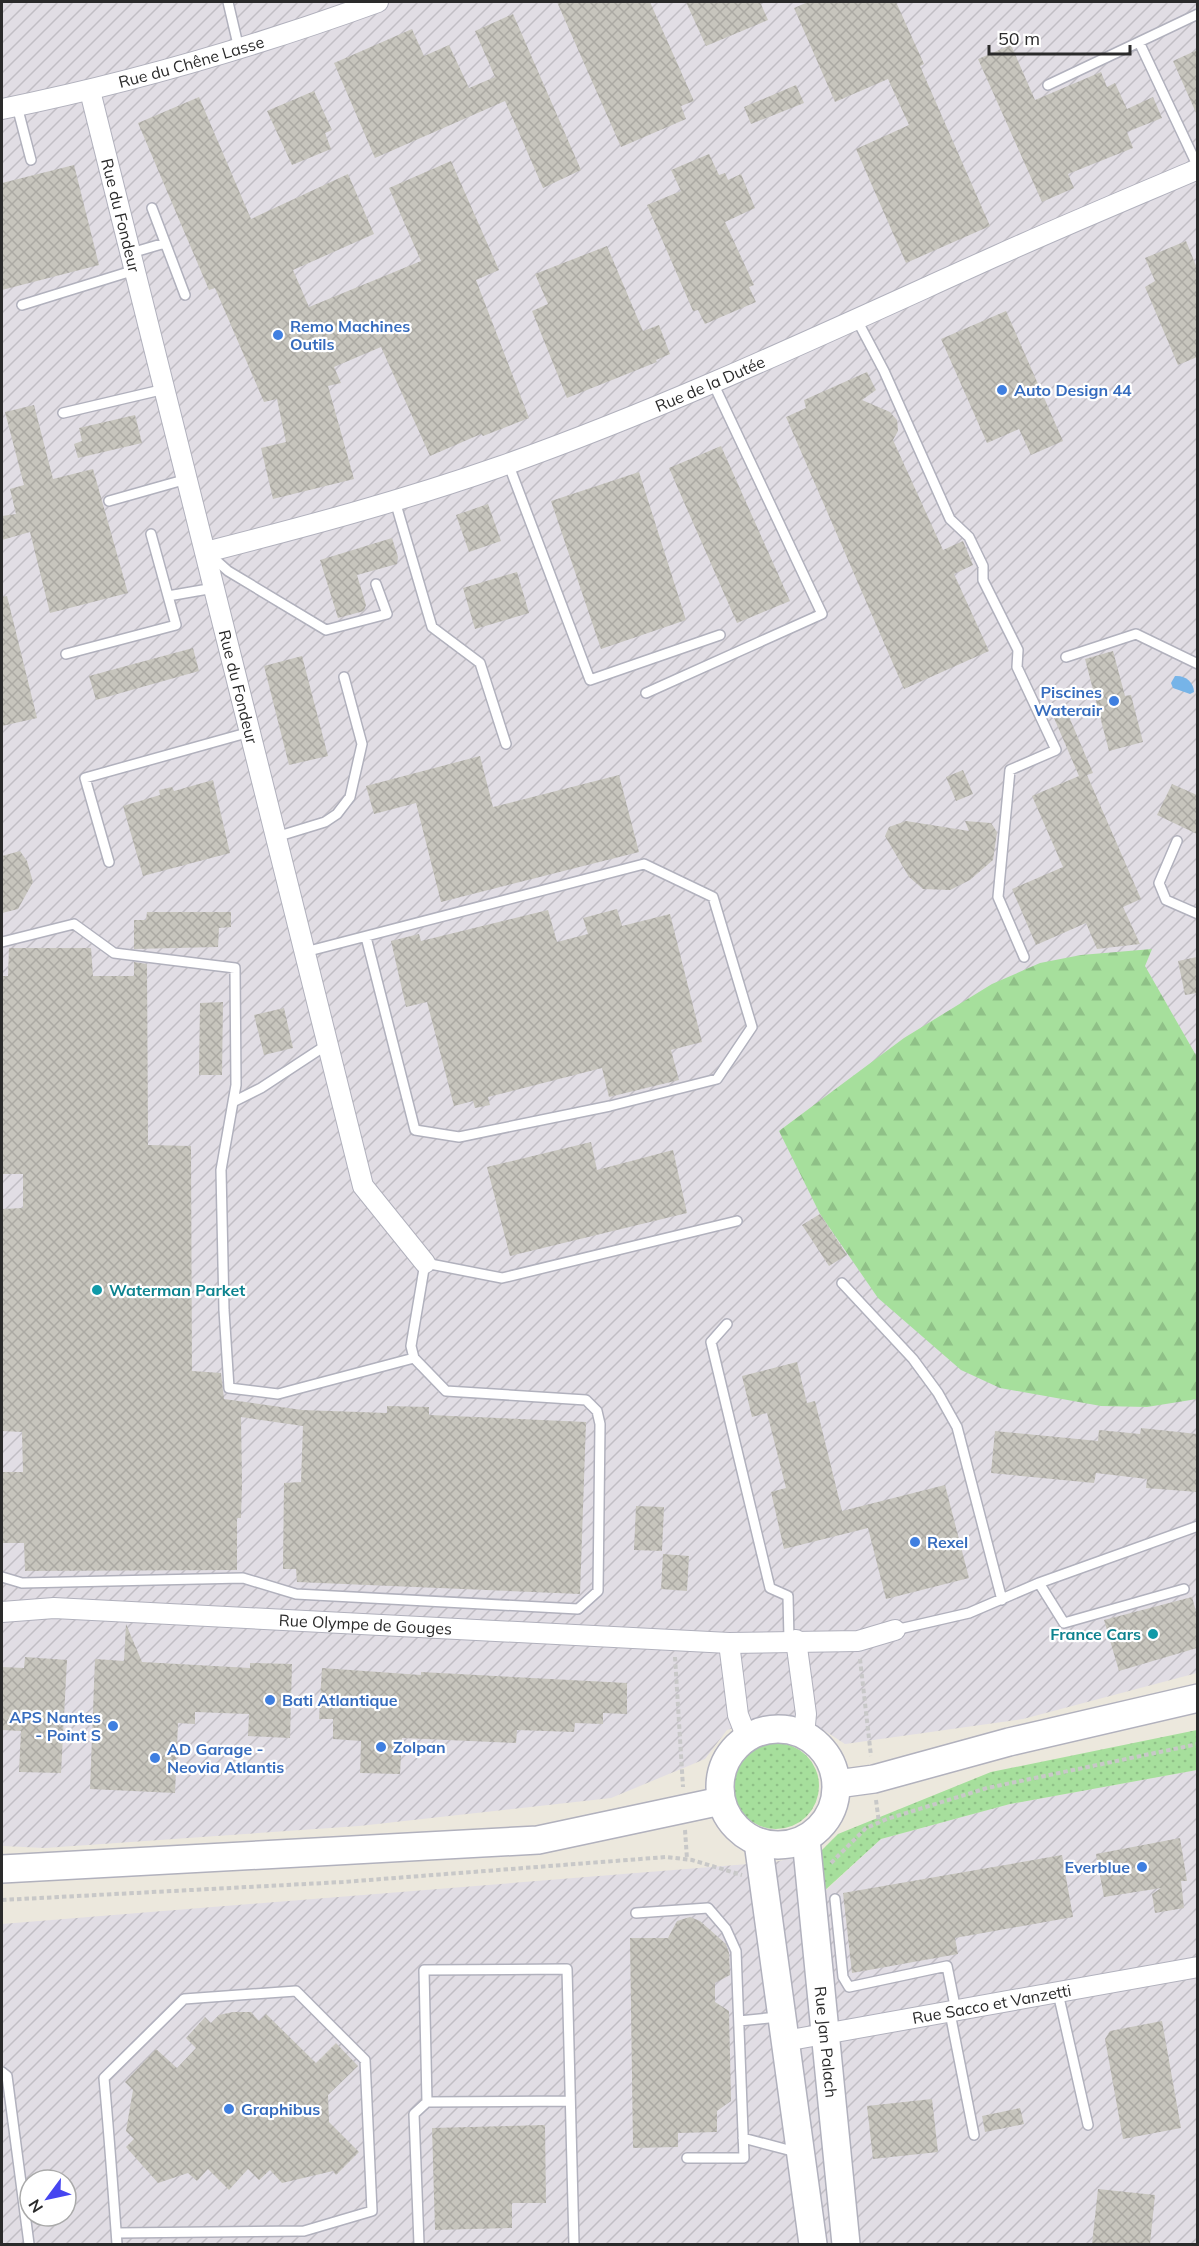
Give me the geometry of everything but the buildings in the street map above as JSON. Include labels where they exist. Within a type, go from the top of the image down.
[{"type":"main road","points":[[837,1784],[874,1779],[1009,1742],[1197,1698]]},
{"type":"main road","points":[[775,1729],[804,1735],[827,1755],[837,1784],[835,1803],[827,1820],[806,1839],[782,1846],[758,1842],[738,1830],[725,1812],[721,1801],[721,1777],[724,1765],[730,1754],[747,1738],[775,1729]]},
{"type":"main road","points":[[2,1869],[538,1840],[721,1801]]},
{"type":"main road","name":"Rue Jan Palach","points":[[806,1839],[846,2244]]},
{"type":"main road","points":[[758,1842],[813,2244]]},
{"type":"street","name":"Rue du Chêne Lasse","points":[[9,108],[90,91],[274,40],[378,2]]},
{"type":"street","name":"Rue du Fondeur","points":[[90,91],[363,1186],[425,1263]]},
{"type":"street","name":"Rue de la Dutée","points":[[206,552],[395,501],[508,463],[713,382],[1197,168]]},
{"type":"street","name":"Rue Olympe de Gouges","points":[[2,1612],[54,1608],[729,1642],[858,1641],[895,1630]]},
{"type":"street","points":[[793,1640],[806,1714],[804,1735]]},
{"type":"street","points":[[729,1642],[738,1715],[747,1738]]},
{"type":"street","name":"Rue Sacco et Vanzetti","points":[[783,2029],[826,2036],[1197,1967]]},
{"type":"lane","points":[[228,2],[239,50]]},
{"type":"lane","points":[[1048,85],[1197,14]]},
{"type":"lane","points":[[1139,42],[1197,168]]},
{"type":"lane","points":[[9,108],[31,160]]},
{"type":"lane","points":[[152,208],[185,295]]},
{"type":"lane","points":[[22,305],[133,262],[165,243]]},
{"type":"lane","points":[[857,320],[884,371],[950,519],[969,537],[983,566],[982,580],[1018,650],[1017,667],[1056,750],[1010,770],[998,897],[1024,957]]},
{"type":"lane","points":[[646,693],[822,614],[713,382]]},
{"type":"lane","points":[[63,413],[165,389]]},
{"type":"lane","points":[[508,463],[590,680],[720,635]]},
{"type":"lane","points":[[110,501],[187,479]]},
{"type":"lane","points":[[395,501],[432,627],[480,663],[506,744]]},
{"type":"lane","points":[[66,654],[176,625],[151,534]]},
{"type":"lane","points":[[206,552],[228,571],[326,630],[387,614],[376,585]]},
{"type":"lane","points":[[168,596],[214,588]]},
{"type":"lane","points":[[1066,657],[1136,634],[1197,664]]},
{"type":"lane","points":[[276,837],[325,822],[337,814],[350,797],[362,744],[344,677]]},
{"type":"lane","points":[[109,862],[85,778],[250,732]]},
{"type":"lane","points":[[1177,841],[1160,883],[1166,900],[1197,914]]},
{"type":"lane","points":[[305,952],[644,864],[713,897],[752,1027],[717,1079],[610,1106],[459,1137],[416,1130],[366,938]]},
{"type":"lane","points":[[2,942],[74,924],[114,953],[128,957],[235,968],[236,1085],[221,1170],[224,1310],[230,1388],[278,1394],[414,1358]]},
{"type":"lane","points":[[233,1102],[261,1088],[328,1044]]},
{"type":"lane","points":[[2,1577],[22,1583],[243,1578],[296,1594],[578,1609],[598,1591],[600,1425],[597,1411],[586,1400],[446,1391],[414,1358],[411,1346],[425,1263],[502,1278],[737,1221]]},
{"type":"lane","points":[[842,1283],[913,1359],[939,1393],[957,1427],[1002,1600]]},
{"type":"lane","points":[[727,1324],[711,1342],[770,1588],[788,1596],[793,1640]]},
{"type":"lane","points":[[895,1630],[969,1612],[1039,1583],[1197,1526]]},
{"type":"lane","points":[[1039,1583],[1064,1623],[1184,1589]]},
{"type":"lane","points":[[835,1899],[843,1977],[849,1987],[947,1966],[974,2135]]},
{"type":"lane","points":[[636,1913],[708,1908],[726,1929],[736,1950],[744,2158],[687,2158]]},
{"type":"lane","points":[[427,2102],[424,1970],[567,1969],[574,2244]]},
{"type":"lane","points":[[117,2233],[304,2231],[372,2211],[365,2060],[296,1991],[184,1999],[104,2078],[117,2244]]},
{"type":"lane","points":[[1058,1993],[1088,2125]]},
{"type":"lane","points":[[739,2021],[783,2029]]},
{"type":"lane","points":[[2,2072],[7,2076],[29,2244]]},
{"type":"lane","points":[[419,2244],[414,2114],[427,2102],[570,2101]]},
{"type":"lane","points":[[743,2138],[799,2153]]},
{"type":"path","points":[[674,1640],[687,1860]]},
{"type":"path","points":[[858,1641],[879,1823]]},
{"type":"path","points":[[809,1876],[841,1856],[866,1828],[879,1823],[987,1788],[1197,1744]]},
{"type":"path","points":[[2,1900],[363,1881],[637,1858],[687,1860],[765,1881]]},
{"type":"shaded area","points":[[2,2],[1197,2],[1197,1673],[1023,1719],[845,1744],[819,1727],[797,1718],[773,1716],[727,1730],[705,1759],[611,1798],[359,1826],[45,1848],[2,1846]]},
{"type":"shaded area","points":[[1197,1770],[1197,2244],[2,2244],[2,1924],[774,1862],[819,1853],[824,1892],[881,1839],[1010,1804]]},
{"type":"green space","points":[[1152,949],[1145,966],[1197,1057],[1197,1399],[1147,1407],[1101,1406],[1000,1388],[961,1370],[878,1298],[820,1214],[779,1131],[904,1038],[992,984],[1040,963],[1081,955]]},
{"type":"green space","points":[[1197,1730],[1197,1770],[1010,1804],[881,1839],[823,1892],[819,1853],[838,1834],[991,1772]]},
{"type":"green space","points":[[776,1743],[793,1746],[807,1755],[816,1769],[819,1786],[816,1803],[807,1817],[793,1826],[776,1829],[759,1826],[745,1817],[736,1803],[733,1786],[736,1769],[745,1755],[759,1746]]},
{"type":"water","points":[[1175,676],[1188,680],[1194,692],[1190,694],[1173,688],[1171,683]]},
{"type":"place","name":"Remo Machines Outils","points":[[278,335]]},
{"type":"place","name":"Auto Design 44","points":[[1002,390]]},
{"type":"place","name":"Piscines Waterair","points":[[1114,701]]},
{"type":"place","name":"Waterman Parket","points":[[97,1290]]},
{"type":"place","name":"Rexel","points":[[915,1542]]},
{"type":"place","name":"France Cars","points":[[1153,1634]]},
{"type":"place","name":"Bati Atlantique","points":[[270,1700]]},
{"type":"place","name":"APS Nantes - Point S","points":[[113,1726]]},
{"type":"place","name":"Zolpan","points":[[381,1747]]},
{"type":"place","name":"AD Garage - Neovia Atlantis","points":[[155,1758]]},
{"type":"place","name":"Everblue","points":[[1142,1867]]},
{"type":"place","name":"Graphibus","points":[[229,2109]]}]
